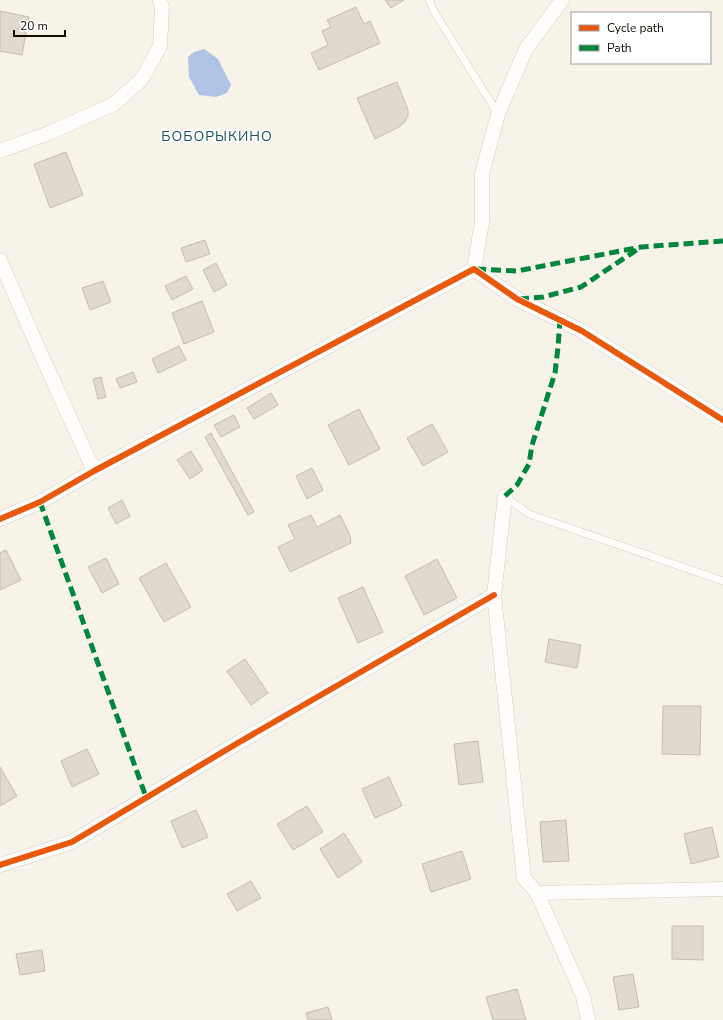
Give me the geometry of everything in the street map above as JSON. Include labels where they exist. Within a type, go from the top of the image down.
[{"type":"street","points":[[0,151],[49,133],[114,104],[142,79],[160,46],[162,8],[160,0]]},
{"type":"street","points":[[474,269],[482,222],[482,174],[498,114],[526,49],[562,0]]},
{"type":"street","points":[[0,260],[34,341],[94,471]]},
{"type":"street","points":[[474,269],[517,299],[582,331],[723,420]]},
{"type":"street","points":[[0,519],[40,502],[94,471],[474,269]]},
{"type":"street","points":[[505,496],[494,595],[524,878],[537,893],[584,996],[588,1020]]},
{"type":"street","points":[[0,866],[72,842],[236,744],[494,595]]},
{"type":"street","points":[[537,893],[723,889]]},
{"type":"lane","points":[[429,0],[435,13],[498,114]]},
{"type":"lane","points":[[505,496],[529,514],[723,581]]},
{"type":"water","points":[[204,49],[218,59],[231,85],[227,93],[216,97],[199,95],[189,77],[188,57],[194,52]]},
{"type":"building","points":[[385,0],[404,0],[391,8]]},
{"type":"building","points":[[356,7],[364,24],[370,21],[380,43],[319,70],[311,53],[328,45],[322,31],[331,27],[327,20]]},
{"type":"building","points":[[0,11],[29,17],[22,55],[0,51]]},
{"type":"building","points":[[397,82],[408,110],[408,116],[405,122],[399,127],[375,139],[357,98]]},
{"type":"building","points":[[66,152],[83,195],[50,208],[34,164]]},
{"type":"building","points":[[205,240],[210,254],[186,262],[181,248]]},
{"type":"building","points":[[216,263],[227,285],[214,292],[203,270]]},
{"type":"building","points":[[186,276],[193,289],[172,300],[165,286]]},
{"type":"building","points":[[103,281],[111,302],[90,310],[82,288]]},
{"type":"building","points":[[202,301],[214,332],[184,344],[172,313]]},
{"type":"building","points":[[179,346],[186,360],[158,373],[152,359]]},
{"type":"building","points":[[133,372],[137,382],[120,388],[116,379]]},
{"type":"building","points":[[101,377],[106,397],[98,399],[93,379]]},
{"type":"building","points":[[271,393],[278,405],[254,419],[247,408]]},
{"type":"building","points":[[359,409],[380,449],[349,465],[328,425]]},
{"type":"building","points":[[234,415],[240,427],[221,437],[214,425]]},
{"type":"building","points":[[432,424],[448,452],[423,466],[407,438]]},
{"type":"building","points":[[211,433],[254,512],[248,515],[205,437]]},
{"type":"building","points":[[191,451],[203,470],[190,479],[177,460]]},
{"type":"building","points":[[312,468],[323,490],[307,499],[296,476]]},
{"type":"building","points":[[122,500],[130,516],[116,524],[108,508]]},
{"type":"building","points":[[311,515],[317,527],[340,515],[350,535],[351,543],[290,572],[278,547],[295,539],[288,525]]},
{"type":"building","points":[[6,550],[21,580],[0,590],[0,553]]},
{"type":"building","points":[[106,558],[119,584],[102,593],[88,567]]},
{"type":"building","points":[[437,559],[457,598],[424,615],[405,576]]},
{"type":"building","points":[[166,563],[191,607],[164,622],[139,578]]},
{"type":"building","points":[[363,587],[383,632],[358,643],[338,598]]},
{"type":"building","points":[[549,639],[581,645],[577,668],[545,662]]},
{"type":"building","points":[[245,659],[268,693],[251,705],[227,671]]},
{"type":"building","points":[[663,706],[701,706],[700,755],[662,754]]},
{"type":"building","points":[[478,741],[483,782],[459,785],[454,744]]},
{"type":"building","points":[[87,749],[99,774],[72,787],[61,761]]},
{"type":"building","points":[[0,767],[17,796],[0,806]]},
{"type":"building","points":[[389,777],[402,806],[375,818],[362,789]]},
{"type":"building","points":[[307,806],[323,832],[293,850],[277,824]]},
{"type":"building","points":[[196,810],[208,837],[182,848],[171,821]]},
{"type":"building","points":[[566,820],[569,861],[543,862],[540,822]]},
{"type":"building","points":[[712,827],[719,857],[691,864],[684,834]]},
{"type":"building","points":[[344,833],[362,862],[338,878],[320,849]]},
{"type":"building","points":[[462,851],[471,879],[431,892],[422,864]]},
{"type":"building","points":[[251,881],[261,898],[237,911],[227,894]]},
{"type":"building","points":[[672,926],[703,926],[703,960],[672,959]]},
{"type":"building","points":[[42,950],[45,971],[20,975],[16,954]]},
{"type":"building","points":[[633,974],[639,1007],[619,1010],[613,977]]},
{"type":"building","points":[[517,989],[526,1020],[493,1020],[486,997]]},
{"type":"building","points":[[328,1007],[332,1020],[308,1020],[306,1013]]},
{"type":"marked path","points":[[476,269],[517,271],[641,247],[723,241]]},
{"type":"marked path","points":[[519,299],[543,297],[581,287],[638,249]]},
{"type":"marked path","points":[[505,496],[517,485],[529,464],[532,445],[555,373],[560,320]]},
{"type":"marked path","points":[[40,502],[146,797]]},
{"type":"cycle path","points":[[0,519],[40,502],[94,471],[474,269],[517,299],[582,331],[723,420]]},
{"type":"cycle path","points":[[0,865],[72,842],[236,744],[494,595]]},
{"type":"district","name":"БОБОРЫКИНО","points":[[217,136]]}]
